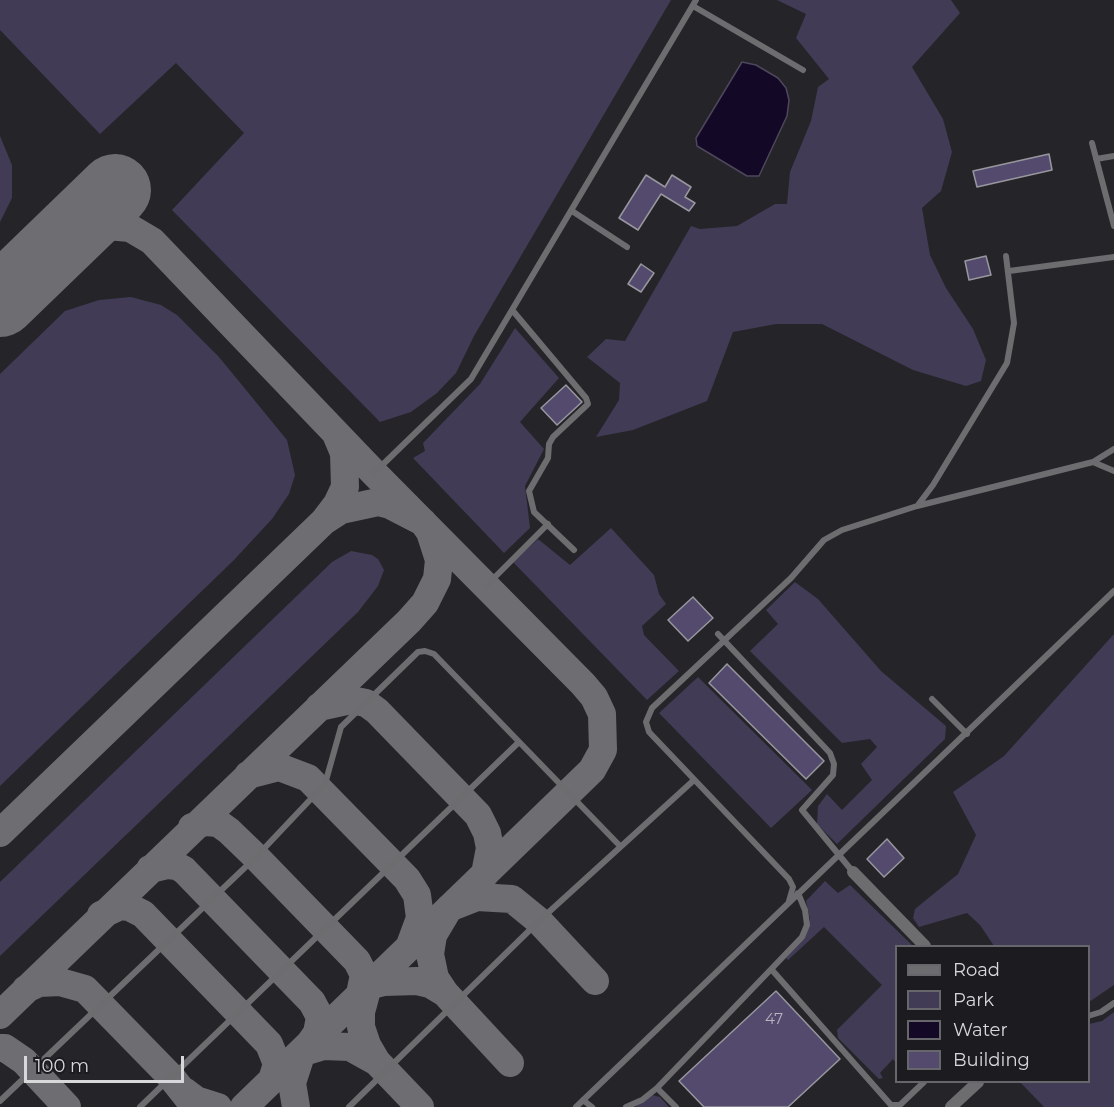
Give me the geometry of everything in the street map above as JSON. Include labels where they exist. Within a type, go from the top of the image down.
[{"type":"street","points":[[853,872],[924,945]]},
{"type":"street","points":[[951,1107],[977,1083]]},
{"type":"lane","points":[[374,473],[471,379],[695,3],[803,70]]},
{"type":"lane","points":[[1092,143],[1114,226]]},
{"type":"lane","points":[[1096,159],[1114,156]]},
{"type":"lane","points":[[572,211],[627,247]]},
{"type":"lane","points":[[917,506],[933,485],[1007,363],[1014,323],[1006,256]]},
{"type":"lane","points":[[1009,271],[1114,257]]},
{"type":"lane","points":[[513,311],[586,398],[588,404],[553,437],[549,444],[548,458],[529,491],[534,512],[574,550]]},
{"type":"lane","points":[[789,901],[793,887],[789,879],[649,732],[646,722],[652,708],[790,578],[824,540],[842,530],[917,506],[1093,462],[1114,449]]},
{"type":"lane","points":[[1093,462],[1114,471]]},
{"type":"lane","points":[[486,586],[548,524]]},
{"type":"lane","points":[[576,1107],[1114,591]]},
{"type":"lane","points":[[718,634],[830,753],[834,764],[832,775],[802,810],[853,872]]},
{"type":"lane","points":[[0,1101],[255,857],[325,784],[341,727],[411,657],[425,651],[434,654],[620,846]]},
{"type":"lane","points":[[932,699],[967,734]]},
{"type":"lane","points":[[140,1107],[519,742]]},
{"type":"lane","points":[[348,1107],[539,921],[694,780]]},
{"type":"lane","points":[[626,1107],[642,1100],[657,1088],[802,937],[807,925],[805,910],[798,894]]},
{"type":"lane","points":[[772,970],[891,1105],[900,1105],[923,1083]]},
{"type":"lane","points":[[1090,1016],[1101,1012],[1114,1003]]},
{"type":"lane","points":[[657,1088],[676,1107]]},
{"type":"lane","points":[[583,1100],[592,1107]]},
{"type":"green space","points":[[0,0],[671,0],[474,336],[456,373],[437,393],[411,412],[380,422],[172,210],[244,133],[176,63],[100,134],[0,30]]},
{"type":"green space","points":[[777,0],[951,0],[960,13],[912,67],[943,119],[952,152],[941,191],[922,208],[930,255],[946,288],[973,329],[986,360],[981,381],[966,386],[913,370],[822,324],[776,324],[733,332],[707,401],[633,430],[596,437],[619,400],[620,383],[587,357],[606,339],[625,341],[691,226],[700,229],[737,226],[775,204],[787,204],[790,172],[811,121],[818,87],[829,79],[796,38],[806,14]]},
{"type":"green space","points":[[0,136],[12,165],[12,198],[0,222]]},
{"type":"green space","points":[[131,297],[161,305],[177,315],[219,357],[287,440],[295,475],[289,494],[272,519],[234,560],[0,786],[0,374],[65,311],[99,300]]},
{"type":"green space","points":[[515,328],[559,378],[520,422],[544,449],[525,486],[530,528],[504,553],[413,458],[425,451],[423,443],[480,384]]},
{"type":"green space","points":[[611,528],[654,575],[659,594],[666,604],[642,626],[644,635],[679,671],[647,700],[513,562],[538,539],[570,565]]},
{"type":"green space","points":[[351,551],[372,555],[378,559],[384,570],[378,586],[358,612],[0,956],[0,882],[332,562]]},
{"type":"green space","points":[[795,582],[818,599],[881,671],[946,726],[945,739],[837,844],[817,824],[818,806],[827,794],[842,810],[872,780],[861,764],[877,747],[870,739],[842,743],[750,651],[778,624],[766,610]]},
{"type":"green space","points":[[1114,634],[1114,985],[1090,1001],[1090,945],[993,945],[980,925],[967,913],[919,927],[913,918],[915,909],[958,874],[976,835],[953,792],[1004,756]]},
{"type":"green space","points":[[698,677],[812,790],[771,828],[659,713]]},
{"type":"green space","points":[[825,881],[838,893],[850,885],[912,945],[895,945],[895,1062],[893,1059],[880,1073],[883,1078],[879,1079],[838,1038],[837,1030],[882,985],[824,927],[788,960],[786,958],[805,936],[810,919],[806,901]]},
{"type":"green space","points":[[1114,1012],[1114,1107],[1044,1107],[1021,1083],[1090,1083],[1090,1024],[1102,1021]]},
{"type":"green space","points":[[652,1095],[660,1097],[669,1107],[635,1107]]},
{"type":"water","points":[[742,62],[756,65],[778,78],[786,88],[789,100],[787,116],[759,176],[747,176],[697,146],[696,138]]},
{"type":"building","points":[[1049,154],[1052,170],[977,187],[973,171]]},
{"type":"building","points":[[646,175],[665,187],[672,175],[691,187],[685,197],[695,203],[689,211],[661,194],[638,230],[619,218]]},
{"type":"building","points":[[986,256],[991,275],[969,280],[965,261]]},
{"type":"building","points":[[641,264],[654,273],[641,292],[628,284]]},
{"type":"building","points":[[566,385],[582,402],[557,425],[541,408]]},
{"type":"building","points":[[693,597],[713,618],[688,641],[668,620]]},
{"type":"building","points":[[727,664],[824,761],[806,779],[709,683]]},
{"type":"building","points":[[887,839],[904,858],[884,877],[867,859]]},
{"type":"building","points":[[776,991],[840,1059],[788,1107],[704,1107],[679,1081]]},
{"type":"taxiway","points":[[56,247],[85,231],[107,226],[130,228],[152,241],[374,473],[583,684],[594,697],[602,714],[603,750],[592,770],[244,1107]]},
{"type":"taxiway","points":[[0,1015],[425,603],[437,579],[439,560],[430,532],[423,522],[390,505],[378,502],[341,510],[324,521],[337,504],[345,487],[344,453],[336,434]]},
{"type":"taxiway","points":[[0,833],[324,521]]},
{"type":"taxiway","points":[[319,707],[351,700],[366,703],[377,711],[478,815],[487,833],[490,848],[485,874]]},
{"type":"taxiway","points":[[248,775],[279,767],[308,778],[407,879],[417,895],[420,918],[410,945]]},
{"type":"taxiway","points":[[192,827],[205,822],[218,823],[256,857],[357,961],[364,975],[360,994]]},
{"type":"taxiway","points":[[150,869],[167,865],[177,866],[184,870],[312,1002],[320,1017],[317,1033],[310,1043]]},
{"type":"taxiway","points":[[510,1063],[445,993],[435,978],[430,954],[433,935],[449,908],[477,897],[512,899],[539,921],[595,981]]},
{"type":"taxiway","points":[[101,915],[120,906],[129,907],[143,914],[269,1044],[277,1064],[272,1080]]},
{"type":"taxiway","points":[[420,1107],[377,1062],[367,1045],[361,1027],[361,1012],[368,986],[384,982],[417,981],[430,984],[445,993]]},
{"type":"taxiway","points":[[26,989],[39,983],[60,982],[85,989],[172,1078],[195,1107]]},
{"type":"taxiway","points":[[300,1053],[323,1046],[350,1047],[377,1062]]},
{"type":"taxiway","points":[[0,1048],[5,1048],[24,1061],[67,1107]]},
{"type":"taxiway","points":[[296,1107],[292,1083],[302,1052]]},
{"type":"taxiway","points":[[184,1091],[196,1100],[218,1107]]},
{"type":"runway","points":[[0,301],[115,190]]}]
